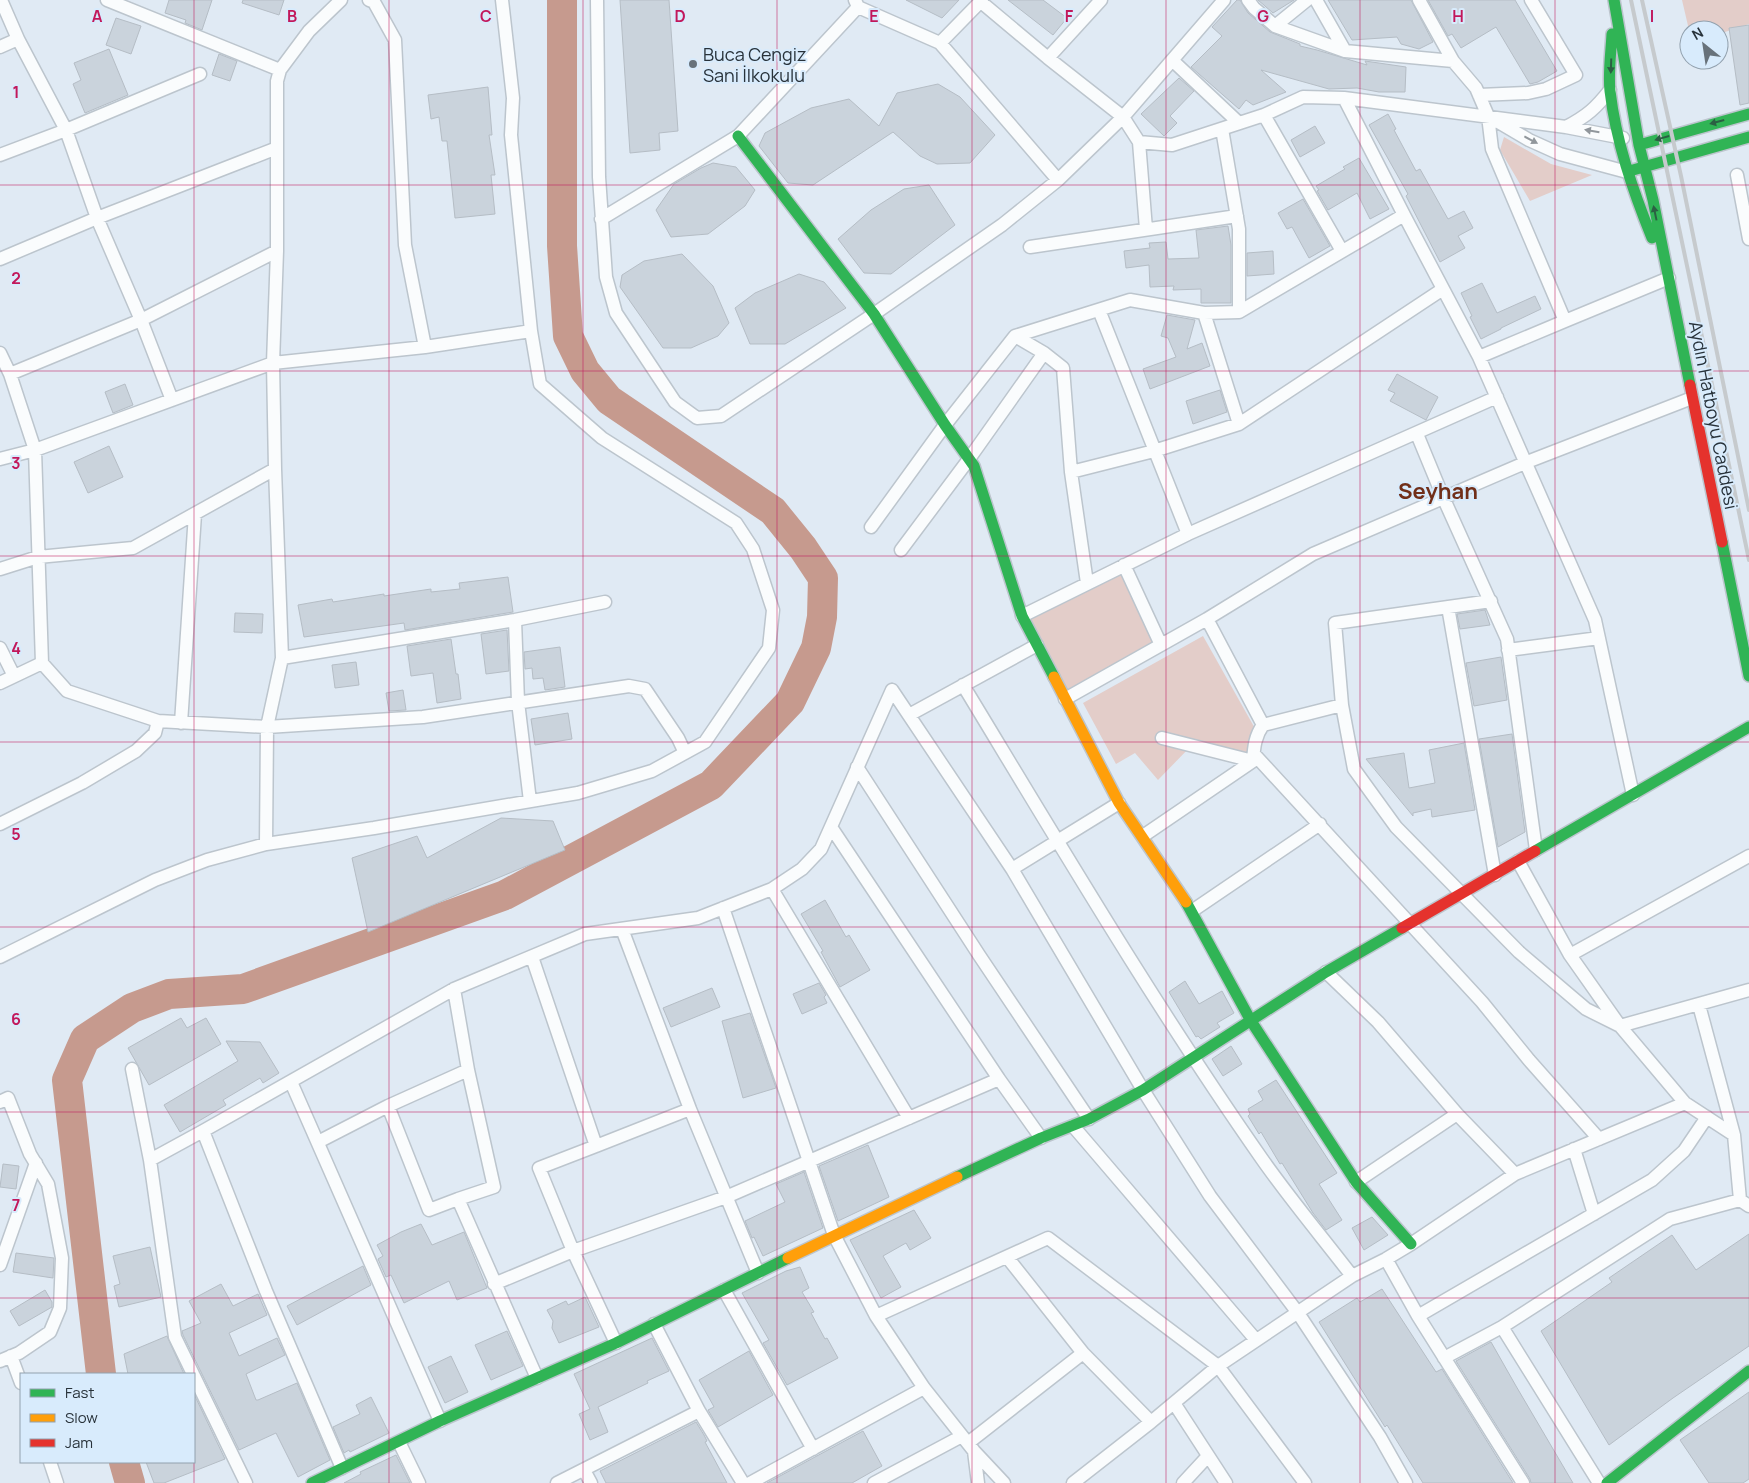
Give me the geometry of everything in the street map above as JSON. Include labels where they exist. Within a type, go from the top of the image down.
[{"type":"street","points":[[1,0],[18,39],[66,130],[97,218],[141,320],[172,400]]},
{"type":"street","points":[[107,0],[280,70]]},
{"type":"street","points":[[266,844],[267,727],[282,658],[272,363],[277,251],[277,82],[280,70],[309,31],[341,0]]},
{"type":"street","points":[[369,0],[374,2],[395,40],[405,245],[425,348]]},
{"type":"street","points":[[0,957],[155,880],[207,860],[266,844],[374,828],[578,793],[652,771],[705,742],[769,648],[773,610],[753,549],[736,523],[602,438],[540,384],[531,331],[511,135],[513,98],[502,0]]},
{"type":"street","points":[[596,0],[598,177],[606,277],[616,313],[675,402],[697,418],[721,416],[874,314],[1002,225],[1058,180],[1123,117],[1224,0]]},
{"type":"street","points":[[1048,58],[1101,0]]},
{"type":"street","points":[[1248,0],[1254,8],[1276,26],[1346,51],[1453,61]]},
{"type":"street","points":[[1276,26],[1307,0]]},
{"type":"street","points":[[1316,0],[1346,51]]},
{"type":"street","points":[[1419,0],[1453,61],[1476,88],[1488,116],[1492,149],[1565,321]]},
{"type":"street","points":[[1479,95],[1546,89],[1576,75],[1531,0]]},
{"type":"street","name":"Aydın Hatboyu Caddesi","points":[[1613,0],[1610,90],[1618,136],[1637,202],[1669,278]]},
{"type":"street","name":"Aydın Hatboyu Caddesi","points":[[1613,0],[1639,144],[1669,278],[1749,676]]},
{"type":"street","points":[[940,43],[982,1],[1048,58],[1123,117],[1138,142],[1146,229]]},
{"type":"street","points":[[601,219],[738,136],[857,3],[940,43],[1058,180]]},
{"type":"street","points":[[0,47],[18,39]]},
{"type":"street","points":[[1172,60],[1239,124]]},
{"type":"street","points":[[0,155],[66,130],[200,74]]},
{"type":"street","points":[[1566,127],[1582,119],[1596,108],[1610,90]]},
{"type":"street","points":[[1138,142],[1172,145],[1264,115],[1303,97],[1344,98],[1488,116],[1618,136],[1639,144],[1749,114]]},
{"type":"street","points":[[1344,98],[1479,358],[1596,620],[1633,795]]},
{"type":"street","points":[[1264,115],[1342,251]]},
{"type":"street","points":[[1488,116],[1529,140],[1560,154],[1627,172],[1749,137]]},
{"type":"street","points":[[1222,129],[1239,229],[1239,312]]},
{"type":"street","points":[[738,136],[874,314],[945,425],[974,466],[1022,616],[1119,803],[1192,911],[1251,1021],[1356,1182],[1411,1244]]},
{"type":"street","points":[[0,259],[97,218],[277,148]]},
{"type":"street","points":[[1737,175],[1749,238]]},
{"type":"street","points":[[871,527],[945,425],[1015,336],[1130,300],[1204,313],[1239,312],[1404,215]]},
{"type":"street","points":[[1030,247],[1237,216]]},
{"type":"street","points":[[10,374],[141,320],[277,251]]},
{"type":"street","points":[[1479,358],[1669,278]]},
{"type":"street","points":[[1071,472],[1154,450],[1239,424],[1443,289]]},
{"type":"street","points":[[1099,310],[1188,534]]},
{"type":"street","points":[[1204,313],[1239,424]]},
{"type":"street","points":[[0,459],[35,450],[272,363],[425,348],[531,331]]},
{"type":"street","points":[[1015,336],[1044,353],[1063,368],[1071,472],[1087,583]]},
{"type":"street","points":[[0,353],[10,374],[35,450],[42,664],[67,691],[158,722],[267,727],[423,717],[629,686],[645,689],[678,738],[685,753]]},
{"type":"street","points":[[901,550],[969,459],[1044,353]]},
{"type":"street","points":[[1022,616],[1188,534],[1497,397]]},
{"type":"street","points":[[1064,699],[1207,620],[1313,554],[1527,462],[1692,398]]},
{"type":"street","points":[[1417,434],[1443,497],[1507,639],[1536,850]]},
{"type":"street","points":[[0,569],[38,557],[132,548],[275,468]]},
{"type":"street","points":[[181,723],[195,514]]},
{"type":"street","points":[[1124,566],[1161,645]]},
{"type":"street","points":[[1491,601],[1335,623],[1342,705],[1354,769],[1396,827],[1461,895],[1519,952],[1586,1009],[1620,1026],[1749,990]]},
{"type":"street","points":[[282,658],[515,620],[605,602]]},
{"type":"street","points":[[1448,607],[1495,875]]},
{"type":"street","points":[[515,620],[518,702],[530,801]]},
{"type":"street","points":[[1207,620],[1262,724]]},
{"type":"street","points":[[1508,650],[1599,638]]},
{"type":"street","points":[[909,715],[1037,644]]},
{"type":"street","points":[[0,648],[14,676]]},
{"type":"street","points":[[0,683],[42,664]]},
{"type":"street","points":[[964,685],[1058,841],[1193,1057],[1263,1161],[1352,1276]]},
{"type":"street","points":[[150,1160],[454,989],[585,934],[698,918],[772,889],[802,869],[821,849],[892,690],[1012,869],[1143,1090],[1210,1196],[1298,1313],[1380,1437],[1406,1483]]},
{"type":"street","points":[[1143,836],[1253,758],[1257,732],[1262,724],[1342,705]]},
{"type":"street","points":[[0,824],[82,784],[136,751],[155,733],[158,722]]},
{"type":"street","points":[[312,1483],[440,1422],[616,1343],[834,1234],[1041,1138],[1089,1119],[1143,1090],[1326,972],[1749,727]]},
{"type":"street","points":[[1162,738],[1253,758],[1320,824],[1482,1002],[1529,1060],[1598,1139]]},
{"type":"street","points":[[857,766],[979,955],[1089,1119]]},
{"type":"street","points":[[1012,869],[1119,803]]},
{"type":"street","points":[[1192,911],[1320,824]]},
{"type":"street","points":[[831,827],[999,1079],[1041,1138]]},
{"type":"street","points":[[1570,955],[1749,856]]},
{"type":"street","points":[[1518,861],[1570,955],[1620,1026],[1686,1103],[1734,1134]]},
{"type":"street","points":[[772,889],[909,1118]]},
{"type":"street","points":[[723,908],[834,1234],[876,1316],[924,1388],[968,1443],[1004,1483]]},
{"type":"street","points":[[622,929],[690,1109],[758,1273]]},
{"type":"street","points":[[532,956],[596,1146]]},
{"type":"street","points":[[1326,972],[1378,1022],[1457,1114],[1515,1174]]},
{"type":"street","points":[[388,1106],[429,1210],[494,1186],[468,1070],[454,989]]},
{"type":"street","points":[[1444,1358],[1502,1327],[1670,1219],[1744,1203],[1734,1134],[1699,1004]]},
{"type":"street","points":[[132,1068],[150,1160],[175,1337],[192,1373]]},
{"type":"street","points":[[318,1142],[388,1106],[468,1070]]},
{"type":"street","points":[[494,1284],[573,1251],[726,1197],[999,1079]]},
{"type":"street","points":[[291,1082],[440,1422]]},
{"type":"street","points":[[0,1102],[8,1098],[36,1163],[48,1184],[62,1258],[60,1308],[50,1332],[6,1358],[20,1381]]},
{"type":"street","points":[[1073,1483],[1151,1422],[1218,1366],[1352,1276],[1386,1260],[1515,1174],[1686,1103]]},
{"type":"street","points":[[616,1343],[573,1251],[539,1168],[690,1109]]},
{"type":"street","points":[[1356,1182],[1457,1114]]},
{"type":"street","points":[[1418,1316],[1652,1180],[1684,1151],[1707,1117]]},
{"type":"street","points":[[1073,1126],[1256,1340]]},
{"type":"street","points":[[203,1131],[266,1291],[342,1468]]},
{"type":"street","points":[[1574,1149],[1594,1214]]},
{"type":"street","points":[[0,1265],[36,1163]]},
{"type":"street","points":[[458,1199],[537,1378]]},
{"type":"street","points":[[876,1316],[1048,1238],[1218,1366],[1305,1483]]},
{"type":"street","points":[[1007,1257],[1083,1353],[1151,1422]]},
{"type":"street","points":[[1386,1260],[1418,1316],[1523,1483]]},
{"type":"street","points":[[724,1290],[813,1449]]},
{"type":"street","points":[[654,1324],[699,1411],[743,1483]]},
{"type":"street","points":[[1502,1327],[1599,1483]]},
{"type":"street","points":[[874,1483],[968,1443],[1083,1353]]},
{"type":"street","points":[[1607,1483],[1749,1371]]},
{"type":"street","points":[[195,1379],[246,1483]]},
{"type":"street","points":[[750,1483],[924,1388]]},
{"type":"street","points":[[1174,1403],[1226,1483]]},
{"type":"street","points":[[556,1483],[699,1411]]},
{"type":"street","points":[[399,1442],[419,1483]]},
{"type":"street","points":[[968,1443],[978,1483]]},
{"type":"street","points":[[1183,1483],[1208,1456]]},
{"type":"street","points":[[50,1463],[57,1483]]},
{"type":"street","points":[[584,1470],[591,1483]]},
{"type":"shaded area","points":[[1682,0],[1749,0],[1749,24],[1729,31],[1729,20],[1687,20]]},
{"type":"shaded area","points":[[1504,137],[1551,164],[1592,175],[1530,201],[1500,150]]},
{"type":"shaded area","points":[[1124,565],[1161,645],[1065,699],[1022,616]]},
{"type":"shaded area","points":[[1203,636],[1257,732],[1253,761],[1192,745],[1158,780],[1135,753],[1116,764],[1083,703]]},
{"type":"building","points":[[169,0],[212,0],[202,30],[185,23],[186,20],[165,13]]},
{"type":"building","points":[[243,0],[284,0],[279,15],[242,3]]},
{"type":"building","name":"Buca Cengiz Sani İlkokulu","points":[[620,0],[669,0],[678,131],[659,133],[660,150],[630,153]]},
{"type":"building","points":[[906,0],[959,0],[942,18]]},
{"type":"building","points":[[1008,0],[1043,0],[1067,18],[1053,35]]},
{"type":"building","points":[[1237,0],[1240,0],[1248,13],[1270,32],[1300,44],[1300,46],[1367,65],[1365,61],[1406,67],[1405,92],[1379,92],[1357,88],[1329,89],[1261,70],[1286,92],[1253,105],[1246,100],[1239,109],[1191,67],[1222,36],[1212,27]]},
{"type":"building","points":[[1258,0],[1294,0],[1273,13]]},
{"type":"building","points":[[1328,0],[1411,0],[1433,42],[1419,49],[1401,44],[1397,37],[1352,40]]},
{"type":"building","points":[[1428,0],[1515,0],[1557,71],[1538,82],[1530,84],[1496,27],[1461,48],[1452,34],[1448,36]]},
{"type":"building","points":[[116,18],[141,26],[131,54],[106,45]]},
{"type":"building","points":[[1749,25],[1749,103],[1740,105],[1729,28]]},
{"type":"building","points":[[109,49],[128,95],[85,113],[73,84],[81,80],[74,63]]},
{"type":"building","points":[[219,54],[237,61],[230,81],[212,75]]},
{"type":"building","points":[[1179,78],[1194,91],[1170,116],[1177,123],[1164,136],[1141,114]]},
{"type":"building","points":[[938,84],[960,97],[995,135],[970,163],[937,164],[920,156],[893,132],[813,185],[788,183],[759,146],[765,133],[811,108],[849,99],[879,126],[897,93]]},
{"type":"building","points":[[488,87],[492,135],[489,135],[495,175],[491,175],[495,214],[455,218],[447,141],[442,141],[439,117],[431,119],[428,95]]},
{"type":"building","points":[[1388,114],[1396,129],[1394,130],[1416,171],[1420,169],[1448,219],[1464,211],[1473,228],[1458,236],[1465,248],[1440,262],[1406,196],[1408,194],[1369,125]]},
{"type":"building","points":[[1315,126],[1325,143],[1300,157],[1291,140]]},
{"type":"building","points":[[1359,158],[1389,209],[1370,219],[1357,193],[1328,210],[1316,186],[1345,169],[1343,167]]},
{"type":"building","points":[[713,163],[736,167],[755,190],[745,206],[708,234],[671,237],[656,210],[674,184]]},
{"type":"building","points":[[929,185],[955,225],[891,274],[864,273],[838,239],[871,210],[904,189]]},
{"type":"building","points":[[1303,199],[1330,246],[1309,258],[1292,227],[1287,229],[1278,213]]},
{"type":"building","points":[[1228,226],[1231,245],[1231,303],[1201,303],[1201,289],[1173,290],[1174,286],[1150,287],[1149,265],[1126,268],[1124,251],[1150,248],[1149,243],[1166,242],[1168,259],[1199,258],[1196,230]]},
{"type":"building","points":[[1273,251],[1274,274],[1247,276],[1247,253]]},
{"type":"building","points":[[682,254],[713,286],[729,323],[718,336],[691,348],[663,348],[620,287],[622,275],[644,261]]},
{"type":"building","points":[[799,274],[824,282],[846,308],[785,344],[750,344],[735,308],[755,293]]},
{"type":"building","points":[[1482,283],[1497,313],[1535,296],[1541,309],[1481,339],[1461,293]]},
{"type":"building","points":[[1167,315],[1195,320],[1187,349],[1202,343],[1210,366],[1150,389],[1143,369],[1176,357],[1168,338],[1161,336]]},
{"type":"building","points":[[1397,374],[1438,397],[1426,420],[1390,401],[1395,393],[1388,390]]},
{"type":"building","points":[[125,384],[133,405],[113,413],[105,392]]},
{"type":"building","points":[[1220,390],[1227,412],[1193,424],[1186,401]]},
{"type":"building","points":[[109,446],[123,477],[88,493],[74,462]]},
{"type":"building","points":[[508,577],[513,612],[405,630],[404,623],[304,637],[298,605],[332,599],[333,602],[431,589],[431,592],[460,589],[459,583]]},
{"type":"building","points":[[1485,610],[1490,625],[1460,629],[1457,614]]},
{"type":"building","points":[[235,613],[263,614],[262,633],[234,632]]},
{"type":"building","points":[[507,630],[509,671],[486,674],[481,634]]},
{"type":"building","points":[[451,639],[461,699],[437,703],[433,673],[411,676],[407,646]]},
{"type":"building","points":[[560,647],[565,687],[545,690],[543,678],[533,679],[532,668],[525,669],[524,652]]},
{"type":"building","points":[[1501,657],[1507,700],[1474,706],[1466,663]]},
{"type":"building","points":[[356,662],[359,685],[335,688],[332,665]]},
{"type":"building","points":[[403,690],[406,710],[389,711],[386,693]]},
{"type":"building","points":[[568,713],[572,739],[535,745],[531,719]]},
{"type":"building","points":[[1512,734],[1525,832],[1498,847],[1479,739]]},
{"type":"building","points":[[1464,743],[1475,810],[1432,817],[1431,809],[1413,813],[1413,816],[1366,759],[1404,753],[1409,788],[1435,783],[1429,750]]},
{"type":"building","points":[[501,818],[553,821],[565,850],[368,932],[352,858],[417,836],[427,858]]},
{"type":"building","points":[[825,900],[846,937],[849,935],[870,970],[840,987],[821,952],[823,951],[801,914]]},
{"type":"building","points":[[1185,981],[1199,1004],[1222,991],[1234,1013],[1217,1023],[1220,1027],[1201,1039],[1198,1036],[1196,1037],[1169,992]]},
{"type":"building","points":[[819,983],[826,995],[824,997],[827,1003],[802,1014],[793,994]]},
{"type":"building","points":[[712,988],[720,1007],[671,1027],[663,1008]]},
{"type":"building","points":[[750,1013],[776,1088],[743,1098],[722,1021]]},
{"type":"building","points":[[181,1018],[187,1028],[206,1018],[221,1044],[149,1085],[128,1048]]},
{"type":"building","points":[[226,1041],[260,1042],[279,1073],[263,1083],[260,1078],[223,1100],[226,1105],[180,1132],[164,1105],[238,1061]]},
{"type":"building","points":[[1231,1046],[1242,1064],[1223,1076],[1212,1059]]},
{"type":"building","points":[[1276,1080],[1337,1173],[1319,1184],[1342,1220],[1326,1230],[1313,1213],[1282,1163],[1280,1164],[1261,1132],[1259,1134],[1248,1116],[1250,1114],[1248,1109],[1263,1100],[1258,1091]]},
{"type":"building","points":[[868,1145],[889,1197],[838,1221],[819,1166]]},
{"type":"building","points":[[3,1164],[19,1166],[16,1189],[0,1187]]},
{"type":"building","points":[[804,1172],[823,1228],[763,1256],[754,1237],[752,1238],[745,1221],[785,1202],[776,1184]]},
{"type":"building","points":[[914,1210],[931,1238],[910,1250],[906,1243],[883,1256],[901,1287],[881,1298],[850,1240]]},
{"type":"building","points":[[1372,1217],[1388,1235],[1364,1250],[1352,1228]]},
{"type":"building","points":[[421,1224],[432,1245],[464,1232],[487,1288],[457,1300],[449,1281],[404,1303],[391,1275],[386,1277],[378,1259],[383,1256],[377,1245]]},
{"type":"building","points":[[1749,1234],[1749,1346],[1609,1445],[1541,1331],[1612,1282],[1609,1278],[1672,1235],[1696,1270]]},
{"type":"building","points":[[150,1247],[161,1297],[119,1307],[114,1286],[120,1284],[113,1256]]},
{"type":"building","points":[[16,1253],[54,1258],[53,1278],[13,1272]]},
{"type":"building","points":[[363,1266],[371,1285],[297,1325],[287,1306]]},
{"type":"building","points":[[800,1267],[809,1288],[802,1292],[814,1312],[811,1313],[825,1339],[827,1338],[838,1358],[787,1385],[763,1343],[769,1340],[742,1293],[786,1271]]},
{"type":"building","points":[[221,1284],[233,1306],[258,1294],[267,1315],[229,1333],[239,1356],[277,1338],[285,1355],[246,1374],[256,1400],[297,1383],[330,1460],[298,1477],[276,1433],[239,1450],[183,1335],[182,1331],[201,1323],[189,1301]]},
{"type":"building","points":[[1382,1289],[1436,1372],[1442,1369],[1513,1483],[1423,1483],[1387,1425],[1385,1427],[1319,1322],[1357,1298],[1360,1302]]},
{"type":"building","points":[[45,1290],[52,1302],[52,1307],[19,1326],[10,1311]]},
{"type":"building","points":[[585,1297],[599,1327],[559,1343],[552,1328],[553,1321],[547,1310],[566,1301],[568,1305]]},
{"type":"building","points":[[507,1331],[523,1366],[491,1380],[475,1345]]},
{"type":"building","points":[[167,1336],[184,1373],[128,1373],[124,1354]]},
{"type":"building","points":[[652,1338],[669,1371],[598,1407],[608,1432],[590,1440],[579,1414],[590,1409],[574,1374]]},
{"type":"building","points":[[1491,1342],[1573,1483],[1531,1483],[1456,1361]]},
{"type":"building","points":[[749,1351],[773,1395],[718,1427],[708,1410],[714,1407],[699,1380]]},
{"type":"building","points":[[451,1356],[468,1392],[445,1403],[428,1367]]},
{"type":"building","points":[[1749,1392],[1749,1479],[1743,1483],[1709,1483],[1680,1440]]},
{"type":"building","points":[[195,1396],[225,1459],[164,1483],[154,1483],[146,1463],[195,1463]]},
{"type":"building","points":[[371,1397],[389,1433],[350,1452],[349,1450],[344,1453],[333,1427],[360,1414],[356,1405]]},
{"type":"building","points":[[696,1422],[727,1483],[606,1483],[600,1471]]},
{"type":"building","points":[[863,1431],[882,1466],[852,1483],[767,1483]]},
{"type":"building","points":[[396,1455],[410,1483],[344,1483],[361,1474],[360,1472]]},
{"type":"waterway","points":[[101,1373],[67,1080],[85,1039],[132,1008],[169,994],[243,989],[505,895],[711,785],[790,702],[816,648],[822,617],[823,578],[803,548],[773,511],[609,400],[585,371],[568,336],[562,246],[562,0]]},
{"type":"waterway","points":[[124,1463],[130,1483]]},
{"type":"railway","points":[[1631,0],[1749,560]]},
{"type":"railway","points":[[1642,0],[1681,176],[1749,510]]},
{"type":"traffic: fast","points":[[1614,0],[1639,145],[1653,200],[1690,385]]},
{"type":"traffic: fast","points":[[1612,34],[1609,84],[1616,129],[1632,184],[1652,238]]},
{"type":"traffic: fast","points":[[1639,145],[1749,114]]},
{"type":"traffic: fast","points":[[738,136],[874,314],[945,425],[974,466],[1022,616],[1054,677]]},
{"type":"traffic: fast","points":[[1633,170],[1749,137]]},
{"type":"traffic: fast","points":[[1722,542],[1749,676]]},
{"type":"traffic: fast","points":[[1535,851],[1749,727]]},
{"type":"traffic: fast","points":[[1186,902],[1251,1021],[1356,1182],[1411,1244]]},
{"type":"traffic: fast","points":[[957,1177],[1041,1138],[1089,1119],[1143,1090],[1326,972],[1402,928]]},
{"type":"traffic: fast","points":[[312,1483],[440,1421],[616,1343],[788,1258]]},
{"type":"traffic: fast","points":[[1607,1483],[1749,1371]]},
{"type":"traffic: slow","points":[[1054,677],[1119,803],[1186,902]]},
{"type":"traffic: slow","points":[[788,1258],[957,1177]]},
{"type":"traffic: jam","points":[[1690,385],[1722,542]]},
{"type":"traffic: jam","points":[[1402,928],[1535,851]]},
{"type":"place","name":"Buca Cengiz Sani İlkokulu","points":[[693,64]]},
{"type":"district","name":"Seyhan","points":[[1438,491]]}]
